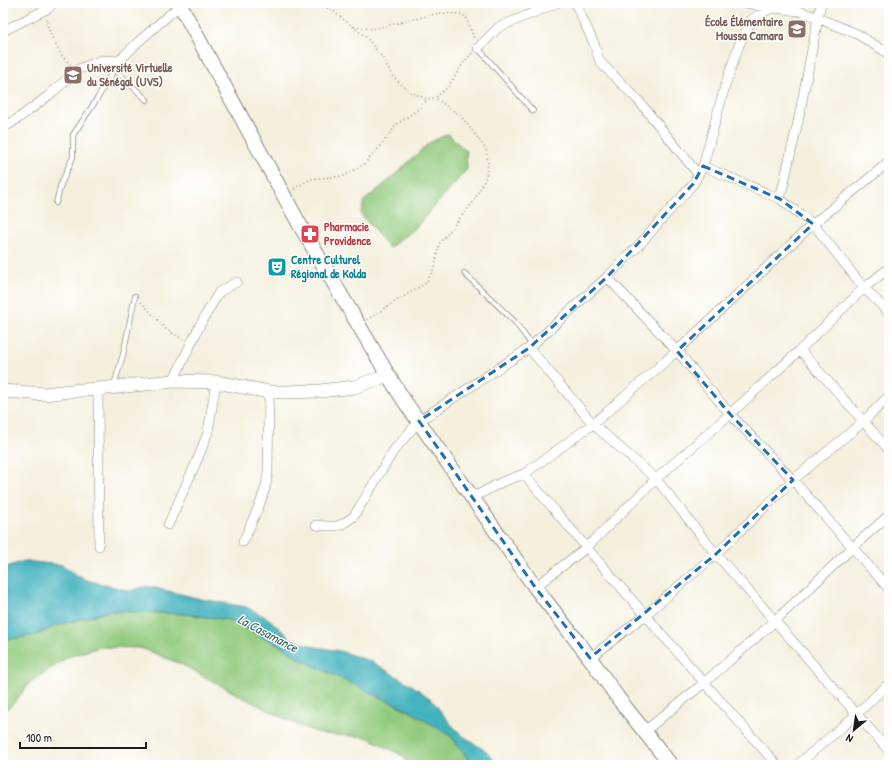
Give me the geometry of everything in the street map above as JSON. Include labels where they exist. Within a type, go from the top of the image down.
[{"type":"main road","points":[[179,4],[301,228],[406,402],[535,587],[590,658],[618,698],[671,765]]},
{"type":"street","points":[[478,48],[499,27],[538,6],[557,3]]},
{"type":"street","points":[[575,3],[593,41],[600,62],[638,100],[698,174]]},
{"type":"street","points":[[746,3],[799,12],[818,18],[857,34],[889,54]]},
{"type":"street","points":[[780,199],[798,122],[821,3]]},
{"type":"street","points":[[3,128],[48,96],[79,69],[102,60],[116,65],[137,42],[179,4]]},
{"type":"street","points":[[3,31],[51,6]]},
{"type":"street","points":[[316,525],[333,527],[344,524],[354,516],[394,450],[419,421],[531,347],[608,277],[645,239],[693,184],[703,166],[725,86],[739,45],[752,19],[771,8]]},
{"type":"street","points":[[472,498],[502,482],[524,474],[593,424],[677,352],[813,224],[889,161]]},
{"type":"street","points":[[703,166],[780,199],[813,224],[864,288],[889,313]]},
{"type":"street","points":[[535,587],[586,548],[656,479],[800,350],[864,288],[889,268]]},
{"type":"street","points":[[608,277],[677,352],[730,414],[794,480],[889,589]]},
{"type":"street","points":[[173,381],[200,325],[219,292],[237,282]]},
{"type":"street","points":[[531,347],[593,424],[656,479],[716,554],[889,751]]},
{"type":"street","points":[[800,350],[889,450]]},
{"type":"street","points":[[3,391],[44,394],[70,390],[98,389],[173,381],[216,382],[269,392],[320,391],[354,387],[388,374]]},
{"type":"street","points":[[168,525],[199,456],[208,432],[216,382]]},
{"type":"street","points":[[98,389],[99,546]]},
{"type":"street","points":[[243,542],[261,501],[266,485],[268,472],[269,392]]},
{"type":"street","points":[[590,658],[644,616],[716,554],[794,480],[864,422],[889,396]]},
{"type":"street","points":[[524,474],[644,616],[777,765]]},
{"type":"street","points":[[645,731],[704,683],[775,621],[889,515]]},
{"type":"street","points":[[797,765],[857,714],[889,683]]},
{"type":"lane","points":[[478,48],[533,111]]},
{"type":"lane","points":[[56,203],[61,184],[73,158],[73,136],[97,99],[116,65],[147,100]]},
{"type":"lane","points":[[464,273],[514,321],[531,347]]},
{"type":"lane","points":[[114,387],[123,355],[136,296]]},
{"type":"path","points":[[316,3],[332,10],[366,37],[382,56],[393,77],[410,92],[427,99],[435,98],[448,87],[464,62],[478,48],[466,17],[461,14],[440,12],[373,28],[354,27]]},
{"type":"path","points":[[51,6],[46,21],[56,47],[67,62],[79,69]]},
{"type":"path","points":[[359,325],[426,283],[435,267],[439,244],[474,202],[486,177],[488,163],[486,149],[461,116],[435,98]]},
{"type":"path","points":[[283,195],[312,178],[344,176],[363,165],[378,149],[397,124],[420,108],[427,99]]},
{"type":"path","points":[[136,296],[166,329],[191,344]]},
{"type":"highlighted area","points":[[703,166],[780,199],[813,224],[677,351],[730,414],[793,480],[716,554],[590,658],[535,587],[419,421],[529,348],[607,277],[693,184]]},
{"type":"green space","points":[[448,134],[466,151],[467,169],[416,227],[389,248],[361,214],[364,201],[429,143]]},
{"type":"green space","points":[[110,611],[185,614],[229,620],[283,647],[298,658],[410,711],[451,736],[472,765],[409,765],[403,756],[367,737],[322,734],[300,726],[181,664],[141,648],[99,647],[68,657],[30,682],[14,703],[3,712],[3,640],[37,635],[55,626]]},
{"type":"water","name":"La Casamance","points":[[24,561],[62,565],[83,579],[130,591],[147,586],[201,599],[246,607],[269,619],[291,639],[316,647],[340,651],[372,662],[413,686],[431,699],[449,722],[463,736],[487,752],[498,765],[472,765],[451,736],[410,711],[298,658],[283,647],[229,620],[185,614],[110,611],[55,626],[37,635],[3,640],[3,568]]},
{"type":"place","name":"École Élémentaire Moussa Camara","points":[[797,29]]},
{"type":"place","name":"Université Virtuelle du Sénégal (UVS)","points":[[73,75]]},
{"type":"place","name":"Pharmacie Providence","points":[[310,234]]},
{"type":"place","name":"Centre Culturel Régional de Kolda","points":[[277,267]]}]
